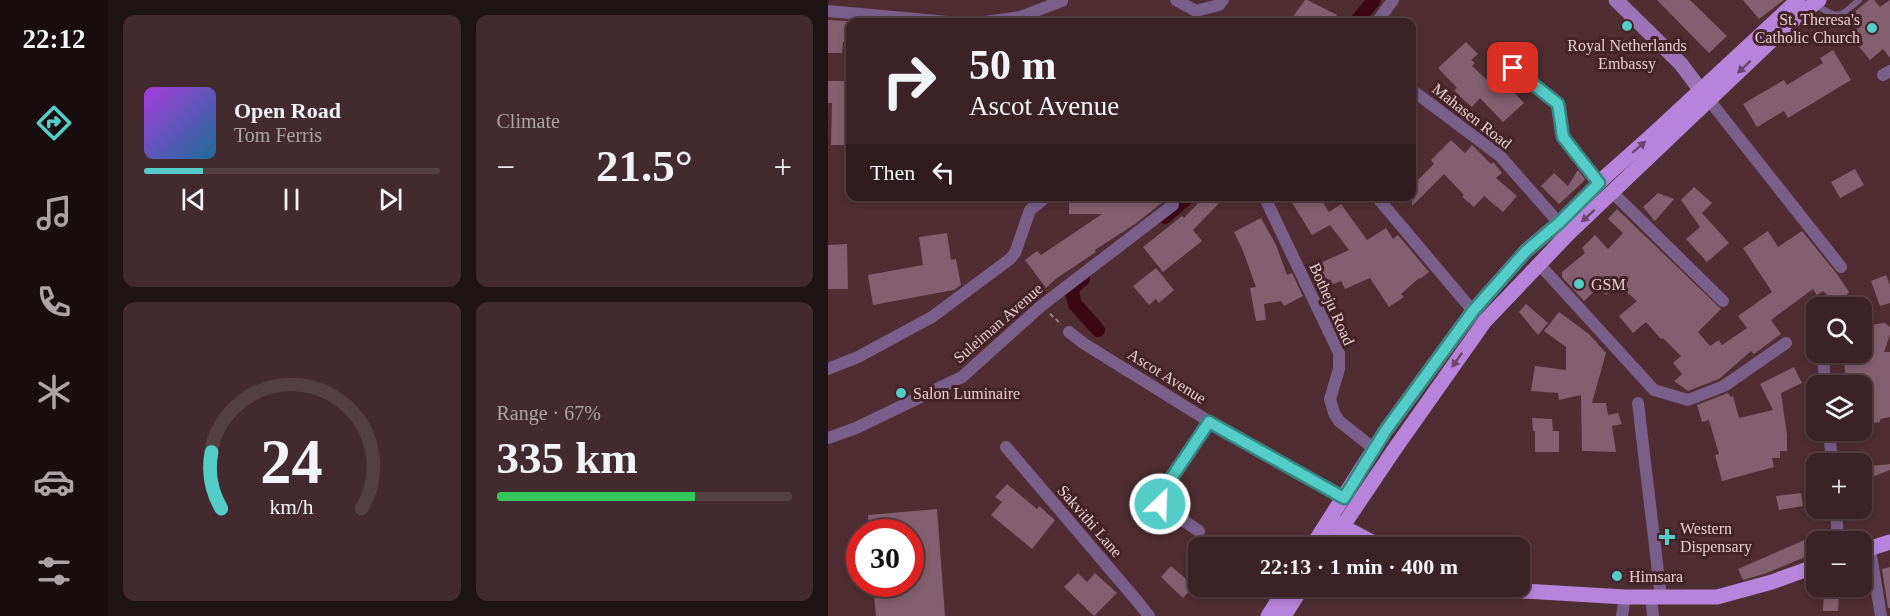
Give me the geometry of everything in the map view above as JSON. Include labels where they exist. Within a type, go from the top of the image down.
[{"type":"main road","points":[[1616,0],[1681,63],[1705,95]]},
{"type":"main road","points":[[1322,537],[1336,523],[1394,450],[1485,321],[1568,234],[1613,193],[1798,0]]},
{"type":"main road","points":[[1332,537],[1344,498],[1373,448],[1473,311],[1526,251],[1559,223],[1599,183],[1817,2]]},
{"type":"main road","points":[[1336,523],[1362,537]]},
{"type":"main road","points":[[1530,591],[1625,597],[1717,597],[1772,582],[1806,570]]},
{"type":"main road","points":[[1268,616],[1280,597]]},
{"type":"main road","points":[[1284,616],[1296,597]]},
{"type":"street","points":[[1176,0],[1196,11],[1219,5],[1223,0]]},
{"type":"street","points":[[1380,18],[1393,0]]},
{"type":"street","points":[[1013,18],[1062,1]]},
{"type":"street","points":[[828,11],[904,18]]},
{"type":"street","points":[[1498,56],[1558,104],[1563,137],[1599,183]]},
{"type":"street","name":"Mahasen Road","points":[[1416,93],[1500,156],[1559,223]]},
{"type":"street","points":[[1705,95],[1841,267]]},
{"type":"street","points":[[1613,193],[1723,302]]},
{"type":"street","points":[[828,369],[858,357],[932,317],[1010,259],[1015,253],[1030,210],[1041,201]]},
{"type":"street","name":"Botheju Road","points":[[1266,201],[1339,353],[1339,369],[1330,399],[1334,413],[1339,421],[1373,448]]},
{"type":"street","points":[[1380,201],[1473,311]]},
{"type":"street","name":"Suleiman Avenue","points":[[828,438],[855,428],[962,377],[1041,306],[1173,205]]},
{"type":"street","points":[[1539,264],[1654,390],[1688,400],[1724,386],[1786,343]]},
{"type":"street","name":"Ascot Avenue","points":[[1069,332],[1209,422],[1344,498]]},
{"type":"street","points":[[1638,403],[1656,597],[1653,616]]},
{"type":"street","points":[[1199,531],[1160,504],[1160,495],[1209,422]]},
{"type":"street","name":"Sakvithi Lane","points":[[1006,447],[1149,616]]},
{"type":"street","points":[[1878,548],[1881,616]]},
{"type":"street","points":[[1622,616],[1625,597]]},
{"type":"lane","points":[[1817,2],[1829,14],[1837,16],[1842,15],[1859,0]]},
{"type":"path","points":[[1041,306],[1069,332]]},
{"type":"building","points":[[1305,0],[1337,15],[1335,18],[1292,18]]},
{"type":"building","points":[[1657,0],[1690,0],[1727,36],[1709,53]]},
{"type":"building","points":[[1743,0],[1784,0],[1759,19]]},
{"type":"building","name":"St. Theresa's Catholic Church","points":[[1869,0],[1874,0],[1880,7],[1890,0],[1890,58],[1883,49],[1870,60],[1848,33],[1861,23],[1853,13]]},
{"type":"building","points":[[828,20],[846,21],[846,42],[843,42],[842,53],[828,53]]},
{"type":"building","points":[[1466,42],[1478,54],[1471,60],[1475,63],[1472,66],[1501,93],[1508,86],[1524,103],[1503,122],[1480,98],[1472,107],[1454,91],[1457,88],[1438,68]]},
{"type":"building","points":[[1833,50],[1851,80],[1788,118],[1784,111],[1757,127],[1743,104],[1784,80],[1787,85],[1823,63],[1820,58]]},
{"type":"building","points":[[828,81],[846,81],[846,145],[831,145],[832,103],[828,103]]},
{"type":"building","points":[[1451,140],[1465,153],[1472,145],[1491,164],[1493,162],[1502,173],[1496,178],[1517,196],[1503,212],[1484,196],[1474,207],[1462,197],[1464,195],[1444,174],[1412,206],[1412,201],[1416,201],[1416,182],[1434,164],[1431,160]]},
{"type":"building","points":[[1855,169],[1864,185],[1840,198],[1831,182]]},
{"type":"building","points":[[1578,170],[1585,179],[1584,181],[1559,204],[1541,186],[1554,173],[1568,186]]},
{"type":"building","points":[[1694,187],[1712,203],[1702,213],[1729,243],[1707,262],[1686,239],[1700,227],[1681,200]]},
{"type":"building","points":[[1658,193],[1674,199],[1655,221],[1643,207]]},
{"type":"building","points":[[1069,201],[1164,201],[1046,288],[1025,260],[1037,251],[1041,255],[1102,214],[1069,214]]},
{"type":"building","points":[[1200,201],[1221,201],[1193,230],[1202,241],[1163,272],[1143,247],[1182,216],[1184,218]]},
{"type":"building","points":[[1291,201],[1322,201],[1329,212],[1341,204],[1367,240],[1386,228],[1393,239],[1398,235],[1429,272],[1401,294],[1404,297],[1389,307],[1370,278],[1345,289],[1341,281],[1327,287],[1316,265],[1349,250],[1330,225],[1312,235]]},
{"type":"building","points":[[1617,209],[1721,309],[1698,332],[1710,346],[1719,340],[1722,345],[1747,328],[1738,316],[1772,292],[1743,248],[1768,231],[1778,247],[1802,231],[1849,292],[1844,297],[1829,297],[1823,291],[1817,295],[1813,289],[1771,320],[1781,334],[1754,354],[1751,351],[1719,379],[1688,391],[1674,381],[1682,374],[1673,363],[1681,356],[1646,322],[1633,333],[1619,316],[1637,301],[1617,284],[1606,295],[1599,287],[1584,301],[1562,277],[1562,272],[1585,253],[1582,248],[1595,235],[1608,249],[1623,233],[1608,219]]},
{"type":"building","points":[[1261,218],[1276,245],[1287,275],[1292,273],[1303,296],[1284,306],[1281,301],[1264,304],[1266,320],[1256,321],[1250,288],[1256,287],[1234,232]]},
{"type":"building","points":[[947,233],[951,260],[956,259],[961,285],[954,290],[873,305],[868,275],[923,265],[919,237]]},
{"type":"building","points":[[847,244],[848,289],[828,289],[828,245]]},
{"type":"building","points":[[1156,268],[1174,290],[1159,303],[1156,299],[1149,305],[1133,286]]},
{"type":"building","points":[[1886,275],[1890,285],[1890,303],[1880,306],[1871,281]]},
{"type":"building","points":[[1526,304],[1548,323],[1538,335],[1519,312]]},
{"type":"building","points":[[1559,312],[1589,334],[1606,353],[1592,403],[1606,403],[1608,415],[1618,413],[1622,424],[1612,426],[1616,452],[1582,451],[1581,395],[1559,400],[1558,393],[1531,391],[1535,366],[1566,370],[1566,347],[1544,331]]},
{"type":"building","points":[[1885,323],[1890,327],[1890,335],[1884,352],[1890,352],[1890,417],[1872,423],[1872,375],[1846,375],[1844,363],[1872,363],[1872,325]]},
{"type":"building","points":[[1794,367],[1802,383],[1781,393],[1787,451],[1780,451],[1780,458],[1772,458],[1774,467],[1722,481],[1715,455],[1719,454],[1709,420],[1702,422],[1697,405],[1728,393],[1731,397],[1733,396],[1739,418],[1773,410],[1760,384]]},
{"type":"building","points":[[1532,418],[1552,419],[1553,431],[1559,431],[1559,452],[1535,452],[1535,431],[1533,431]]},
{"type":"building","points":[[1890,464],[1890,470],[1872,477],[1872,466]]},
{"type":"building","points":[[1007,484],[1037,509],[1039,506],[1055,520],[1032,549],[991,515],[1002,502],[995,497]]},
{"type":"building","points":[[1801,493],[1803,506],[1779,510],[1776,496]]},
{"type":"building","points":[[937,509],[945,616],[876,616],[874,597],[924,597],[924,519],[868,519],[868,515]]},
{"type":"building","points":[[1806,539],[1806,557],[1743,580],[1738,569]]},
{"type":"building","points":[[1171,566],[1188,581],[1188,593],[1183,598],[1161,577]]},
{"type":"building","points":[[1890,567],[1890,608],[1888,608],[1882,569]]},
{"type":"building","points":[[1078,573],[1087,582],[1095,573],[1117,593],[1094,616],[1064,587]]},
{"type":"building","points":[[1824,597],[1839,597],[1838,611],[1823,611]]},
{"type":"waterway","points":[[1359,18],[1374,0]]},
{"type":"waterway","points":[[1165,217],[1183,201]]},
{"type":"waterway","points":[[1083,279],[1071,289],[1075,304],[1098,330]]},
{"type":"place","name":"Royal Netherlands Embassy","points":[[1627,26]]},
{"type":"place","name":"St. Theresa's Catholic Church","points":[[1872,28]]},
{"type":"place","name":"GSM","points":[[1579,284]]},
{"type":"place","name":"Salon Luminaire","points":[[901,393]]},
{"type":"place","name":"Western Dispensary","points":[[1667,537]]},
{"type":"place","name":"Himsara","points":[[1617,576]]},
{"type":"route","points":[[1160,504],[1160,495],[1209,422],[1344,498],[1373,448],[1473,311],[1526,251],[1559,223],[1599,183],[1563,137],[1558,104],[1513,68]]}]
